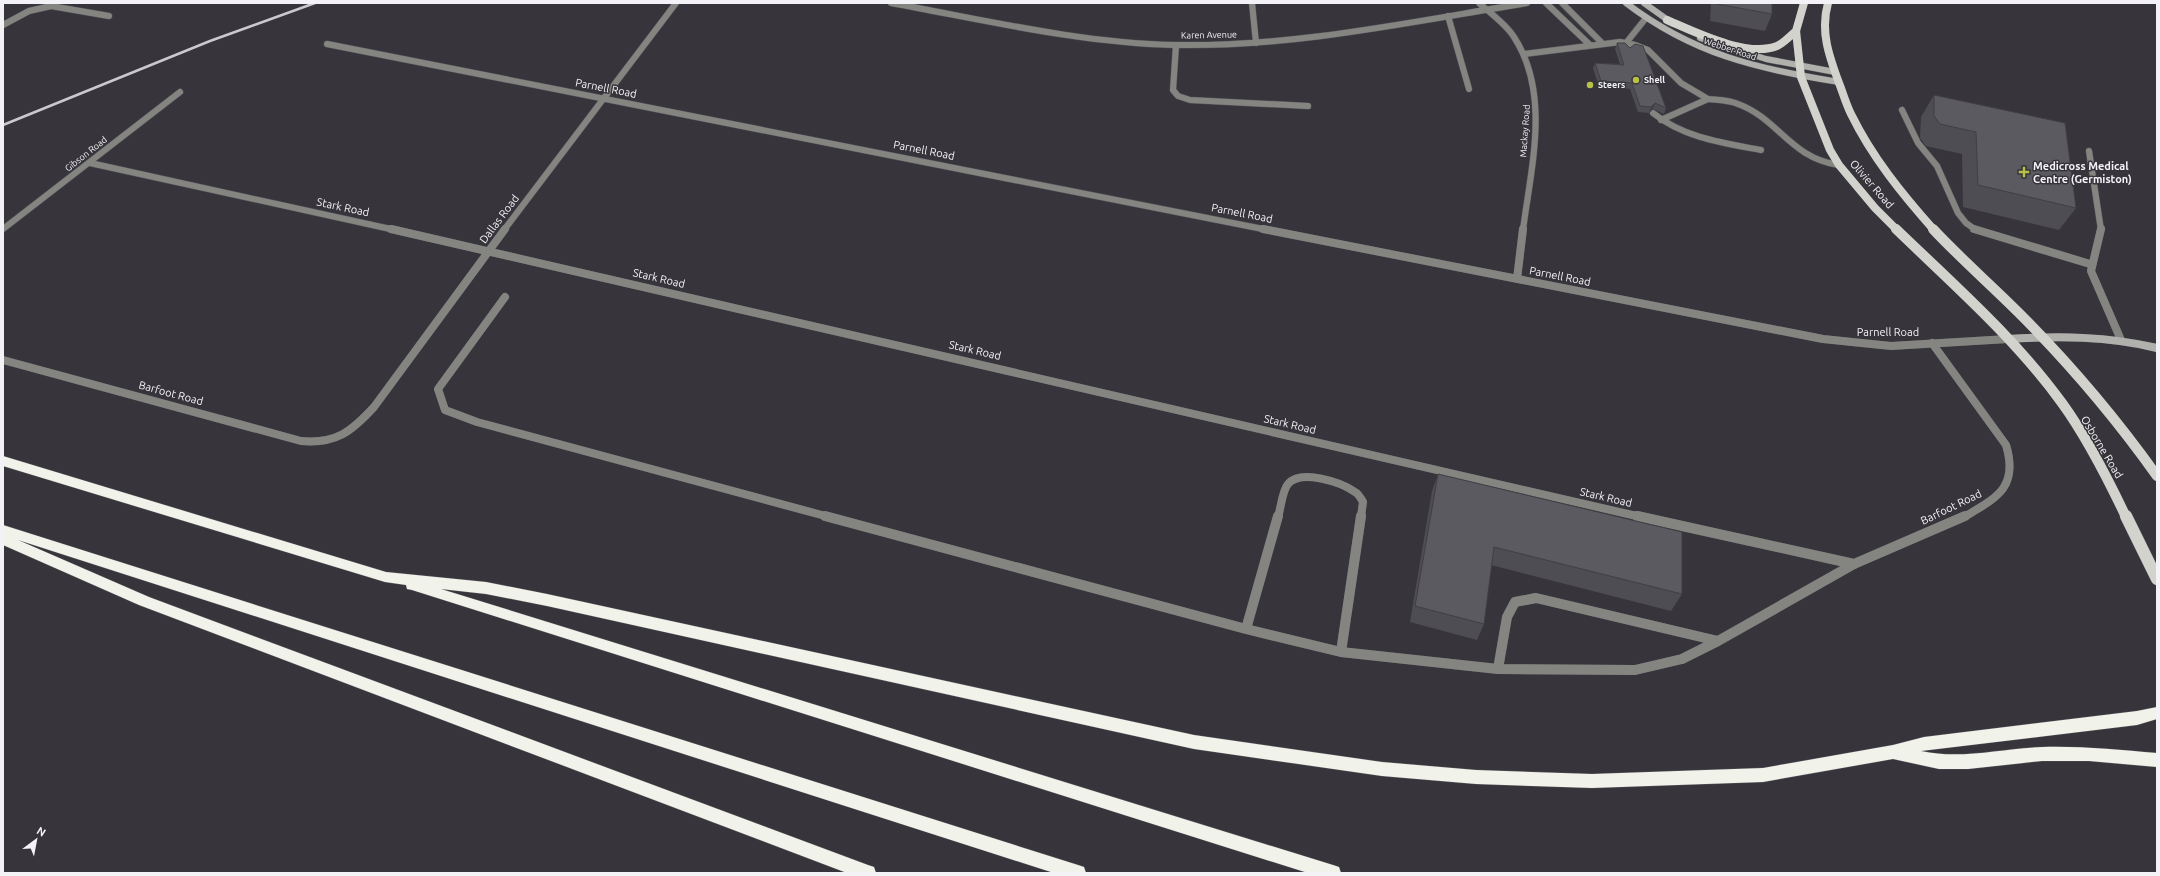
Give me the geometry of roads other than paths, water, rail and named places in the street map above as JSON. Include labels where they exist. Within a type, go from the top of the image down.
[{"type":"highway","points":[[3,461],[385,577],[1333,873]]},
{"type":"highway","points":[[3,530],[1078,873]]},
{"type":"highway","points":[[3,539],[152,604],[868,873]]},
{"type":"highway","points":[[385,577],[486,588],[1194,742],[1382,769],[1476,777],[1608,781],[1763,775],[1893,752],[1924,744],[2137,718],[2157,713]]},
{"type":"highway","points":[[1893,752],[1939,762],[1968,762],[2050,754],[2089,754],[2157,760]]},
{"type":"main road","name":"Webber Road","points":[[1626,3],[1670,34],[1714,54],[1781,73],[1839,82]]},
{"type":"main road","name":"Webber Road","points":[[1644,3],[1667,20],[1698,37],[1719,46],[1782,64],[1835,72]]},
{"type":"main road","name":"Olivier Road","points":[[1804,3],[1796,31],[1801,77],[1830,150],[1839,165],[1875,208],[2008,339]]},
{"type":"main road","name":"Olivier Road","points":[[1828,3],[1824,23],[1826,46],[1850,112],[1868,146],[1892,182],[1913,208],[2042,336]]},
{"type":"main road","points":[[1667,20],[1714,39],[1748,47],[1772,48],[1779,46],[1796,31]]},
{"type":"main road","name":"Parnell Road","points":[[2008,339],[2042,336],[2067,336],[2121,340],[2157,348]]},
{"type":"main road","name":"Osborne Road","points":[[2042,336],[2088,385],[2157,476]]},
{"type":"main road","name":"Osborne Road","points":[[2008,339],[2062,403],[2109,481],[2157,580]]},
{"type":"street","name":"Dallas Road","points":[[333,440],[352,429],[374,407],[489,250],[676,3]]},
{"type":"street","name":"Karen Avenue","points":[[891,3],[1094,37],[1176,45],[1256,43],[1341,34],[1527,3]]},
{"type":"street","points":[[1252,3],[1256,43]]},
{"type":"street","name":"Mackay Road","points":[[1479,3],[1513,36],[1524,54],[1534,87],[1536,109],[1535,138],[1517,279]]},
{"type":"street","points":[[1546,3],[1590,45]]},
{"type":"street","points":[[1562,3],[1603,44]]},
{"type":"street","points":[[3,25],[29,11],[51,6],[109,16]]},
{"type":"street","points":[[1448,16],[1469,90]]},
{"type":"street","points":[[1627,46],[1646,18]]},
{"type":"street","name":"Parnell Road","points":[[328,44],[1848,343],[1890,346],[2008,339]]},
{"type":"street","points":[[1524,54],[1603,44],[1648,50],[1681,83],[1708,100]]},
{"type":"street","points":[[1176,45],[1173,90],[1178,96],[1190,100],[1308,106]]},
{"type":"street","name":"Gibson Road","points":[[3,229],[180,92]]},
{"type":"street","points":[[1661,120],[1708,100],[1731,101],[1743,105],[1755,112],[1807,155],[1821,162],[1839,165]]},
{"type":"street","points":[[1902,110],[1918,143],[1937,166],[1958,213],[1966,223],[1978,231],[2090,264]]},
{"type":"street","points":[[1653,113],[1661,120],[1700,137],[1761,150]]},
{"type":"street","points":[[2089,151],[2101,228],[2101,236],[2090,264],[2091,271],[2121,340]]},
{"type":"street","name":"Stark Road","points":[[90,163],[489,250],[1854,564]]},
{"type":"street","name":"Barfoot Road","points":[[505,297],[438,389],[445,410],[477,422],[1246,629],[1341,652],[1498,669],[1635,670],[1682,659],[1718,641],[1854,564],[1963,517],[1992,500],[2002,491],[2010,478],[2011,461],[2006,445],[1932,343]]},
{"type":"street","name":"Barfoot Road","points":[[3,360],[301,441],[322,442],[333,440]]},
{"type":"street","points":[[1246,629],[1287,485],[1295,478],[1308,476],[1345,486],[1357,493],[1363,502],[1341,652]]},
{"type":"street","points":[[1498,669],[1507,616],[1515,602],[1536,598],[1718,641]]},
{"type":"railway","points":[[3,125],[210,41],[315,3]]},
{"type":"place","name":"Shell","points":[[1636,80]]},
{"type":"place","name":"Steers","points":[[1590,85]]},
{"type":"place","name":"Medicross Medical Centre (Germiston)","points":[[2024,172]]}]
